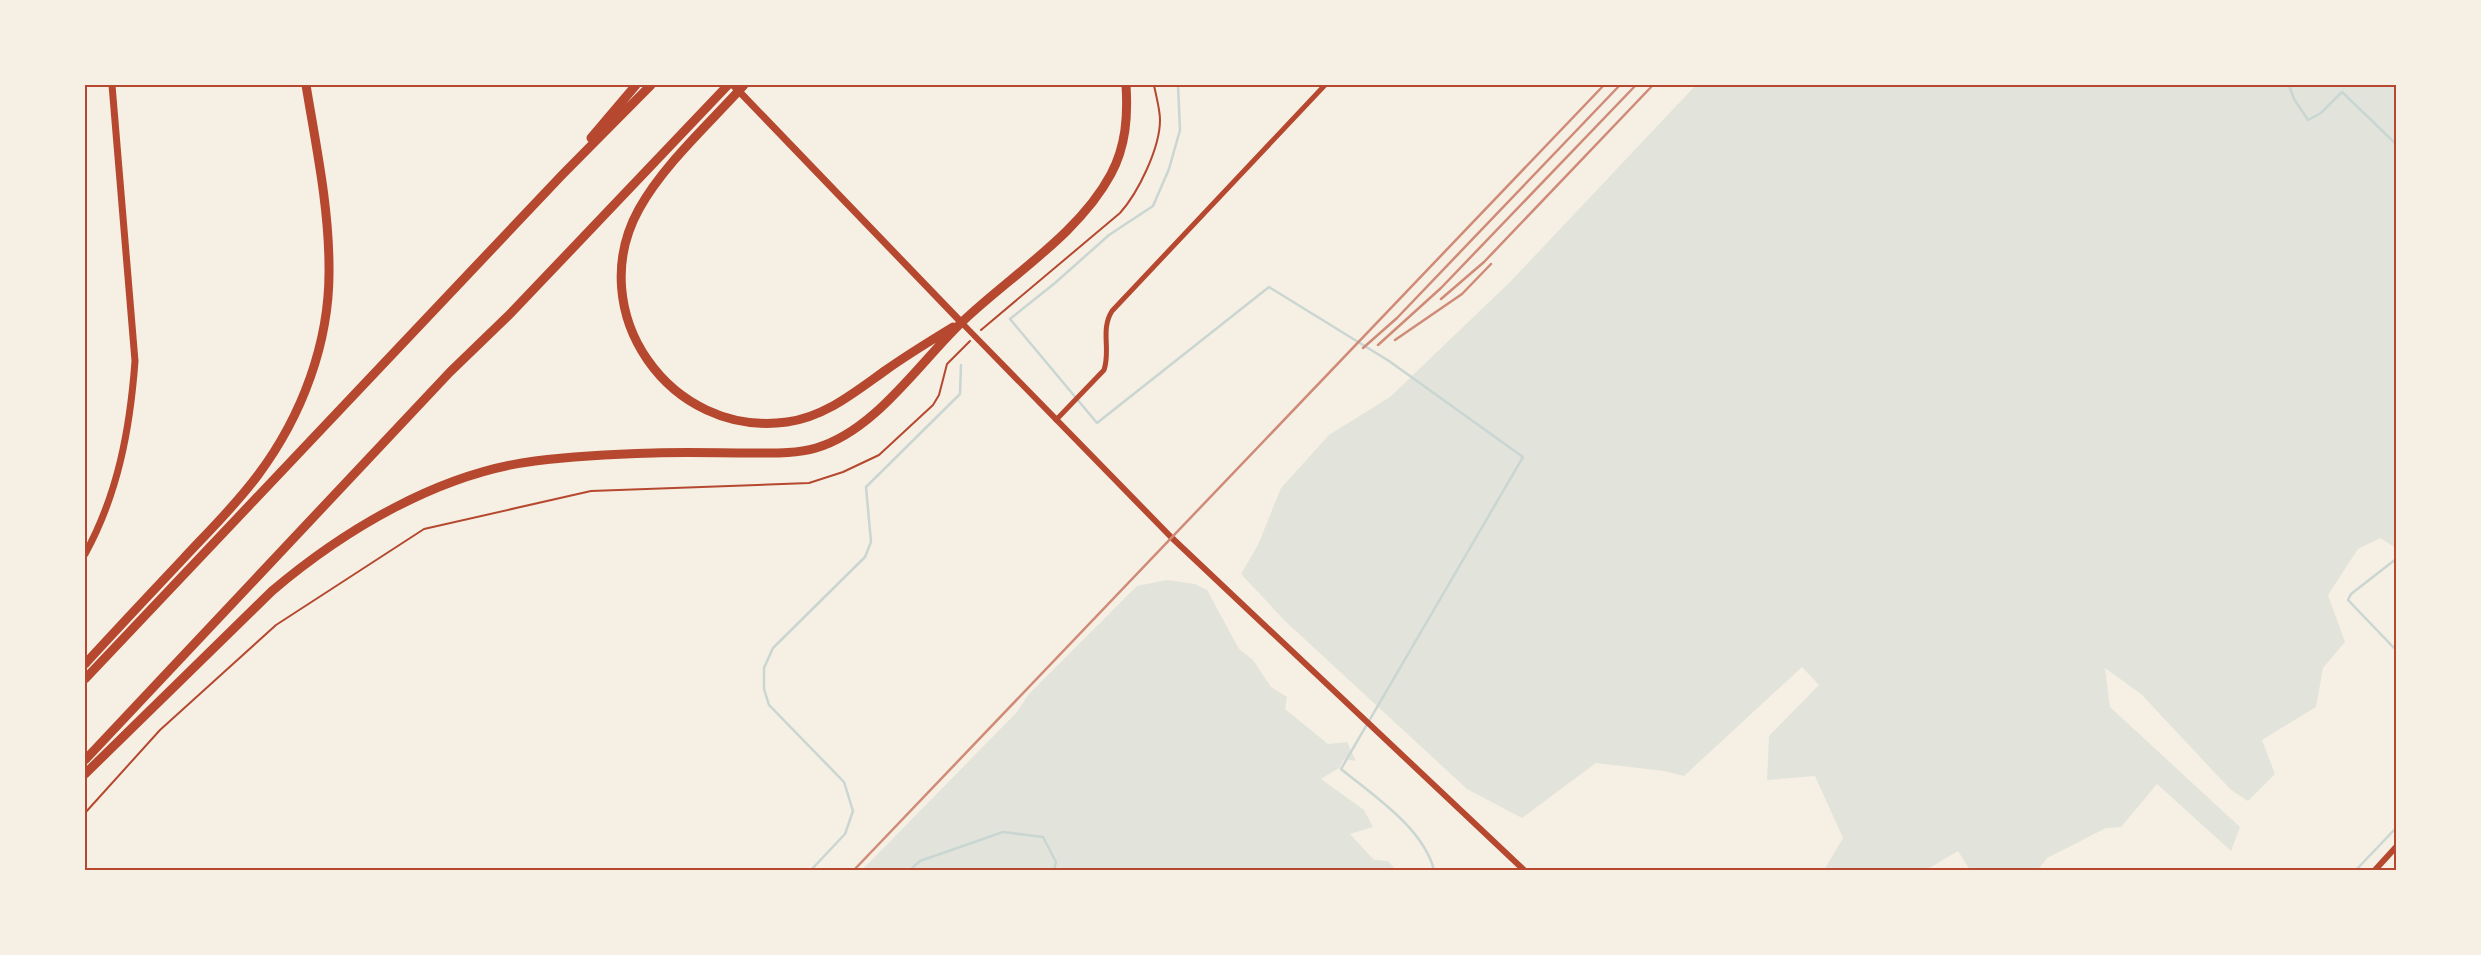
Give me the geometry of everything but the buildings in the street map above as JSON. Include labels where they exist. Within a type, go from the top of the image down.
[{"type":"highway","points":[[85,664],[258,476],[284,435],[306,392],[320,345],[327,307],[330,269],[322,178],[306,85]]},
{"type":"highway","points":[[562,175],[636,85]]},
{"type":"highway","points":[[85,679],[562,175],[651,85]]},
{"type":"highway","points":[[85,760],[450,372],[511,313],[728,85]]},
{"type":"highway","points":[[744,85],[661,177],[639,209],[626,241],[622,269],[624,305],[631,331],[656,373],[681,396],[715,415],[751,423],[787,422],[833,407],[927,342],[962,322]]},
{"type":"highway","points":[[85,774],[272,591],[304,564],[376,517],[420,495],[476,474],[533,461],[654,453],[801,452],[819,447],[848,433],[865,420],[962,322],[1056,239],[1098,195],[1121,153],[1127,111],[1126,85]]},
{"type":"main road","points":[[85,554],[107,507],[121,463],[132,402],[135,361],[112,85]]},
{"type":"main road","points":[[733,85],[962,322]]},
{"type":"street","points":[[1056,420],[1104,370],[1106,362],[1106,325],[1112,311],[1324,85]]},
{"type":"street","points":[[962,322],[1171,537],[1524,870]]},
{"type":"street","points":[[2374,870],[2396,847]]},
{"type":"path","points":[[994,318],[1133,200],[1155,145],[1160,121],[1154,85]]},
{"type":"path","points":[[85,813],[160,730],[276,625],[424,529],[591,490],[809,483],[844,472],[879,455],[933,405],[938,395],[947,364],[954,358]]},
{"type":"shaded area","points":[[1696,85],[2396,85],[2396,548],[2380,538],[2358,549],[2328,595],[2345,642],[2323,668],[2316,707],[2262,740],[2275,774],[2248,801],[2231,790],[2141,694],[2105,668],[2110,707],[2240,827],[2231,851],[2157,784],[2121,827],[2106,828],[2047,858],[2038,870],[1970,870],[1958,851],[1926,870],[1824,870],[1843,838],[1815,776],[1767,780],[1769,736],[1819,685],[1802,667],[1684,776],[1664,771],[1596,763],[1522,818],[1467,789],[1285,621],[1241,574],[1258,545],[1281,488],[1329,435],[1390,397],[1511,281]]},
{"type":"shaded area","points":[[1167,580],[1195,584],[1207,590],[1239,649],[1253,660],[1271,687],[1287,697],[1285,709],[1328,744],[1347,742],[1356,761],[1344,759],[1339,768],[1321,779],[1364,810],[1373,827],[1350,834],[1374,860],[1388,861],[1396,870],[862,870],[1017,712],[1028,695],[1137,586]]},
{"type":"waterway","points":[[1178,85],[1180,130],[1169,169],[1153,206],[1109,235],[1055,283],[1010,319],[1097,423],[1269,287],[1389,361],[1523,457],[1341,769],[1396,814],[1408,827],[1419,840],[1434,870]]},
{"type":"waterway","points":[[2289,85],[2294,99],[2308,120],[2321,113],[2342,92],[2396,144]]},
{"type":"waterway","points":[[811,870],[845,834],[853,811],[844,782],[769,705],[764,689],[764,668],[773,648],[865,557],[871,542],[866,487],[960,394],[961,365]]},
{"type":"waterway","points":[[2396,559],[2351,594],[2348,600],[2396,650]]},
{"type":"waterway","points":[[2356,870],[2396,828]]},
{"type":"waterway","points":[[910,870],[920,861],[1003,832],[1043,837],[1056,862],[1054,870]]},
{"type":"railway","points":[[854,870],[1604,85]]},
{"type":"railway","points":[[1363,348],[1397,318],[1620,85]]},
{"type":"railway","points":[[1378,345],[1441,288],[1636,85]]},
{"type":"railway","points":[[1441,299],[1484,262],[1653,85]]},
{"type":"railway","points":[[1395,340],[1462,294],[1491,264]]}]
